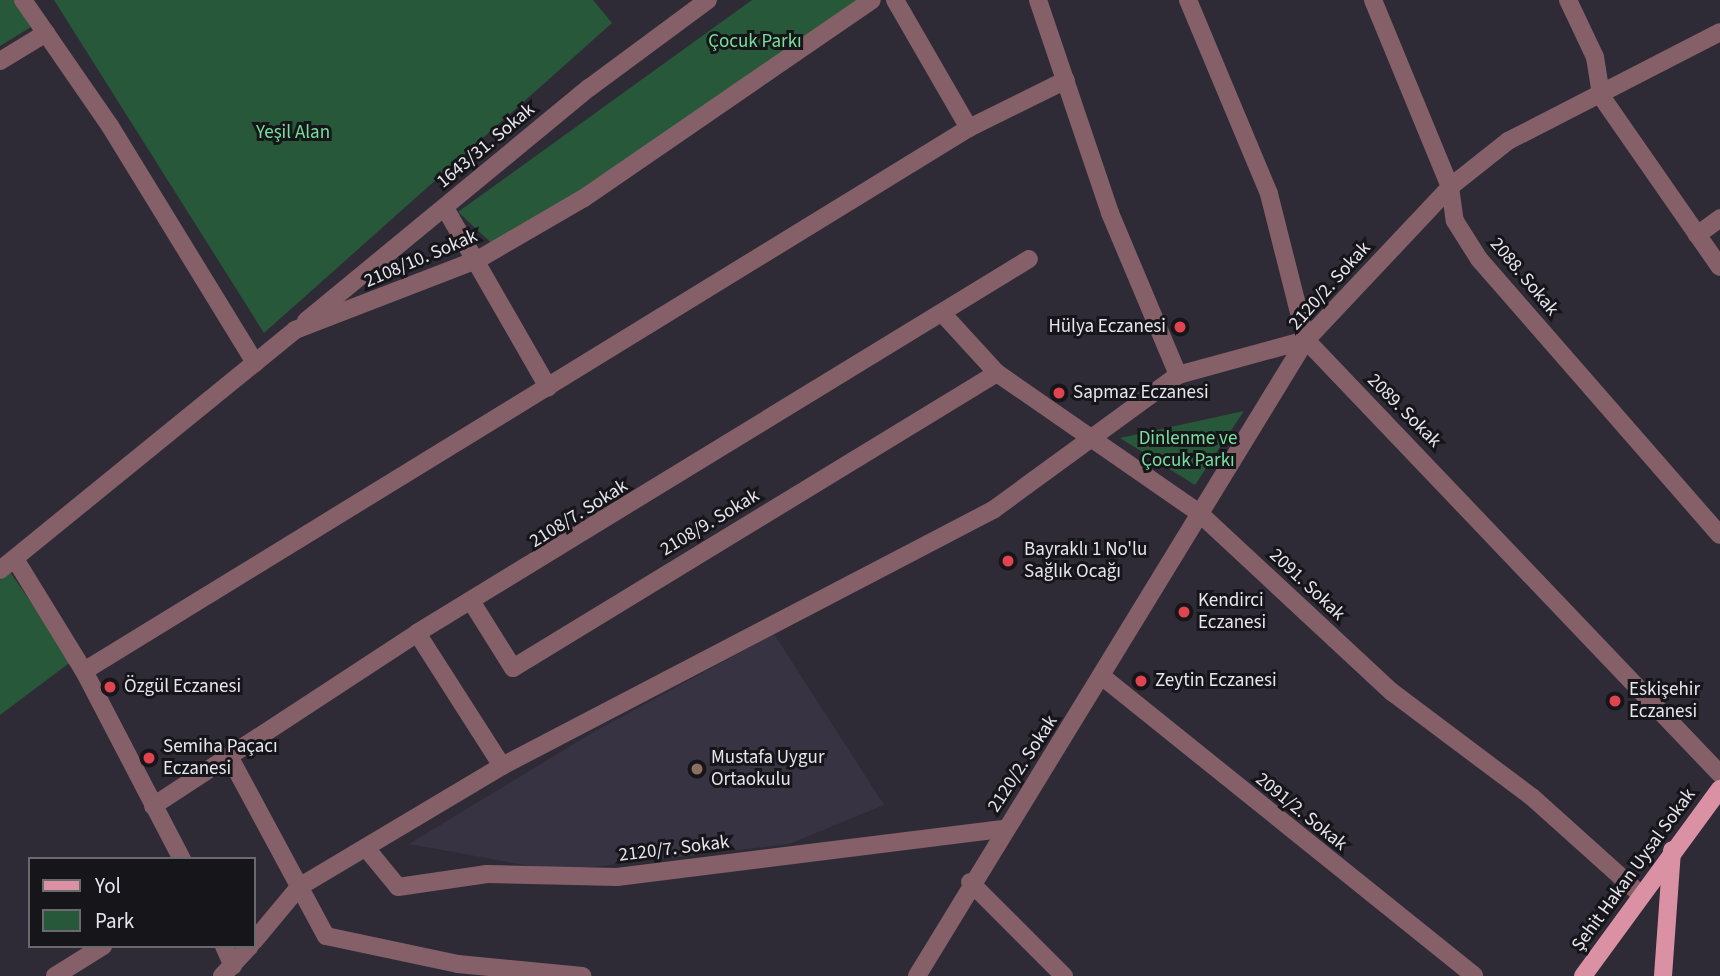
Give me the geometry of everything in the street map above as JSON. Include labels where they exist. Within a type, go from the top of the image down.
[{"type":"main road","name":"Şehit Hakan Uysal Sokak","points":[[1583,976],[1672,849],[1720,789]]},
{"type":"main road","points":[[1663,976],[1672,849]]},
{"type":"street","points":[[23,0],[255,363]]},
{"type":"street","name":"2108/10. Sokak","points":[[0,570],[295,330],[478,259],[584,198],[872,0]]},
{"type":"street","points":[[895,0],[969,128]]},
{"type":"street","points":[[1038,0],[1110,213],[1178,374]]},
{"type":"street","name":"2089. Sokak","points":[[1188,0],[1269,194],[1306,340],[1720,774]]},
{"type":"street","name":"2088. Sokak","points":[[1373,0],[1450,187],[1455,221],[1479,259],[1720,536]]},
{"type":"street","points":[[1568,0],[1595,57],[1601,96],[1720,267]]},
{"type":"street","name":"1643/31. Sokak","points":[[295,330],[706,1]]},
{"type":"street","name":"2120/2. Sokak","points":[[917,976],[970,882],[1104,678],[1198,512],[1284,385],[1306,340],[1450,187],[1508,141],[1601,96],[1720,32]]},
{"type":"street","points":[[0,61],[46,33]]},
{"type":"street","points":[[84,671],[969,128],[1066,80]]},
{"type":"street","points":[[445,208],[478,259],[548,387]]},
{"type":"street","points":[[1696,235],[1720,218]]},
{"type":"street","name":"2108/7. Sokak","points":[[153,806],[417,633],[1029,259]]},
{"type":"street","name":"2091. Sokak","points":[[942,313],[997,373],[1198,512],[1392,692],[1532,797],[1640,894]]},
{"type":"street","points":[[256,939],[299,887],[502,766],[993,510],[1178,374],[1306,340]]},
{"type":"street","name":"2108/9. Sokak","points":[[471,601],[513,668],[997,373]]},
{"type":"street","points":[[15,559],[84,671],[181,857]]},
{"type":"street","points":[[417,633],[502,766]]},
{"type":"street","name":"2091/2. Sokak","points":[[1104,678],[1474,976]]},
{"type":"street","points":[[230,758],[326,936],[458,970],[582,976]]},
{"type":"street","name":"2120/7. Sokak","points":[[366,848],[398,887],[487,874],[617,877],[1005,830]]},
{"type":"street","points":[[970,882],[1064,976]]},
{"type":"street","points":[[55,976],[100,948]]},
{"type":"street","points":[[224,948],[228,971]]},
{"type":"street","points":[[228,971],[248,948]]},
{"type":"shaded area","name":"Mustafa Uygur Ortaokulu","points":[[774,634],[884,805],[789,844],[558,871],[409,844],[592,733]]},
{"type":"green space","points":[[0,0],[14,0],[31,27],[0,46]]},
{"type":"green space","name":"Yeşil Alan","points":[[54,0],[593,0],[612,23],[264,333]]},
{"type":"green space","name":"Çocuk Parkı","points":[[752,0],[865,0],[502,253],[458,212]]},
{"type":"green space","name":"Dinlenme ve Çocuk Parkı","points":[[1244,411],[1195,485],[1120,438]]},
{"type":"green space","points":[[10,572],[72,661],[0,715],[0,580]]},
{"type":"place","name":"Hülya Eczanesi","points":[[1180,327]]},
{"type":"place","name":"Sapmaz Eczanesi","points":[[1059,393]]},
{"type":"place","name":"Bayraklı 1 No'lu Sağlık Ocağı","points":[[1008,561]]},
{"type":"place","name":"Kendirci Eczanesi","points":[[1184,612]]},
{"type":"place","name":"Zeytin Eczanesi","points":[[1141,681]]},
{"type":"place","name":"Özgül Eczanesi","points":[[110,687]]},
{"type":"place","name":"Eskişehir Eczanesi","points":[[1615,701]]},
{"type":"place","name":"Semiha Paçacı Eczanesi","points":[[149,758]]},
{"type":"place","name":"Mustafa Uygur Ortaokulu","points":[[697,769]]}]
